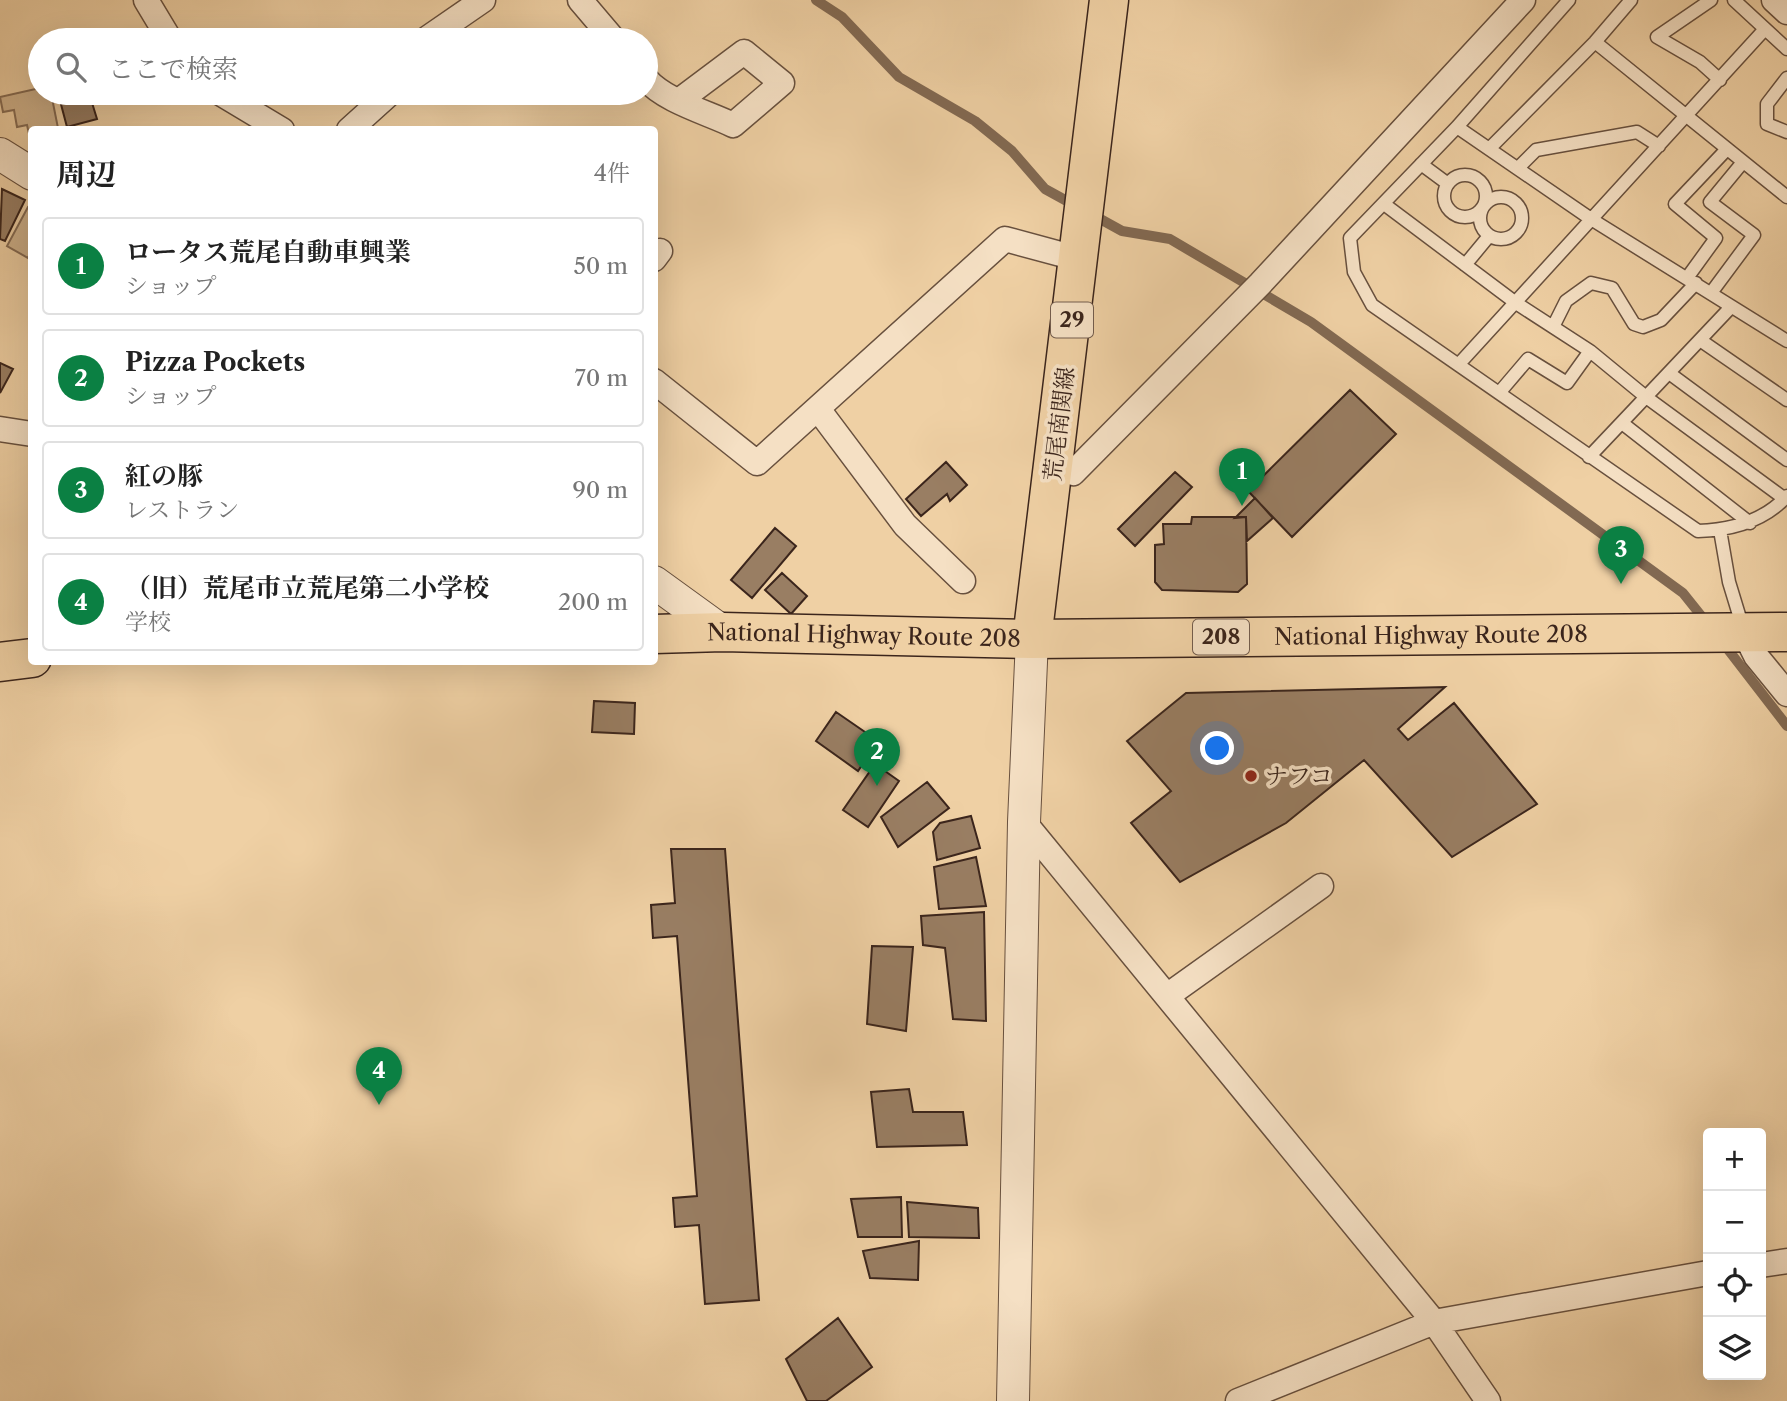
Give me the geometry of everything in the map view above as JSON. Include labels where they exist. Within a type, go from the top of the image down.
[{"type":"main road","name":"荒尾南関線","points":[[1032,639],[1080,259],[1109,0]]},
{"type":"main road","name":"National Highway Route 208","points":[[658,634],[723,632],[1032,639],[1787,632]]},
{"type":"main road","points":[[0,662],[28,659]]},
{"type":"street","points":[[146,0],[163,28]]},
{"type":"street","points":[[442,28],[483,0]]},
{"type":"street","points":[[580,0],[604,28]]},
{"type":"street","points":[[1054,465],[1073,473],[1260,284],[1522,0]]},
{"type":"street","points":[[1773,0],[1787,12]]},
{"type":"street","points":[[658,90],[680,100]]},
{"type":"street","points":[[240,105],[275,126]]},
{"type":"street","points":[[353,126],[377,105]]},
{"type":"street","points":[[0,154],[28,172]]},
{"type":"street","points":[[658,384],[757,464],[1005,239],[1080,259]]},
{"type":"street","points":[[818,409],[905,525],[963,581]]},
{"type":"street","points":[[0,430],[28,434]]},
{"type":"street","points":[[658,585],[723,632]]},
{"type":"street","points":[[1744,632],[1756,656],[1787,694]]},
{"type":"street","points":[[1012,1400],[1024,822],[1032,639]]},
{"type":"street","points":[[1024,822],[1434,1322],[1488,1401]]},
{"type":"street","points":[[1167,996],[1321,886]]},
{"type":"street","points":[[1766,1264],[1787,1261]]},
{"type":"street","points":[[1238,1401],[1434,1322],[1703,1274]]},
{"type":"lane","points":[[1384,204],[1516,303],[1590,351],[1646,397],[1786,497],[1750,523],[1720,530],[1698,531],[1372,305],[1354,272],[1350,238],[1457,127],[1569,0]]},
{"type":"lane","points":[[1489,149],[1595,42],[1631,0]]},
{"type":"lane","points":[[1711,0],[1657,37],[1700,62],[1720,80]]},
{"type":"lane","points":[[1734,0],[1787,50]]},
{"type":"lane","points":[[1459,365],[1765,29]]},
{"type":"lane","points":[[1595,42],[1787,197]]},
{"type":"lane","points":[[1787,78],[1768,104],[1767,124],[1787,132]]},
{"type":"lane","points":[[1457,127],[1591,219],[1787,341]]},
{"type":"lane","points":[[1518,169],[1536,150],[1637,132],[1659,146]]},
{"type":"lane","points":[[1554,326],[1566,301],[1577,290],[1591,283],[1612,288],[1634,324],[1643,327],[1661,320],[1692,281],[1716,238],[1675,204],[1727,149]]},
{"type":"lane","points":[[1711,293],[1754,235],[1710,202],[1743,162]]},
{"type":"lane","points":[[1421,164],[1448,184]]},
{"type":"lane","points":[[1448,184],[1445,203],[1453,214],[1465,217],[1483,207],[1495,198],[1509,197],[1516,202],[1521,223],[1513,235],[1501,239],[1489,236],[1479,224],[1478,217],[1483,207],[1485,194],[1481,181],[1475,177],[1460,175],[1448,184]]},
{"type":"lane","points":[[1465,265],[1489,236]]},
{"type":"lane","points":[[1589,457],[1731,307]]},
{"type":"lane","points":[[1700,340],[1787,400]]},
{"type":"lane","points":[[1499,393],[1528,359],[1567,383],[1590,351]]},
{"type":"lane","points":[[1669,373],[1787,460]]},
{"type":"lane","points":[[1622,423],[1750,523]]},
{"type":"lane","points":[[1720,530],[1729,582],[1744,632]]},
{"type":"shaded area","points":[[28,91],[28,105],[53,105],[58,126],[28,126],[28,130],[27,125],[17,127],[14,110],[3,112],[0,97]]},
{"type":"shaded area","points":[[28,207],[28,258],[7,246]]},
{"type":"building","points":[[61,105],[93,105],[97,119],[67,126]]},
{"type":"building","points":[[2,189],[25,200],[5,241],[0,239]]},
{"type":"building","points":[[0,363],[13,369],[0,393]]},
{"type":"building","points":[[1350,390],[1396,434],[1292,537],[1248,491]]},
{"type":"building","points":[[946,462],[967,485],[950,501],[947,494],[921,516],[906,499]]},
{"type":"building","points":[[1175,472],[1192,487],[1135,546],[1118,529]]},
{"type":"building","points":[[1255,498],[1273,518],[1247,541],[1246,517],[1235,518]]},
{"type":"building","points":[[1192,517],[1246,517],[1247,584],[1238,592],[1162,590],[1155,582],[1155,545],[1164,544],[1163,524],[1191,524]]},
{"type":"building","points":[[775,528],[796,546],[752,598],[731,580]]},
{"type":"building","points":[[782,573],[807,596],[791,614],[765,590]]},
{"type":"building","name":"ナフコ","points":[[1445,687],[1398,729],[1408,740],[1454,703],[1537,804],[1452,857],[1364,760],[1286,823],[1180,882],[1131,823],[1171,791],[1127,741],[1186,693]]},
{"type":"building","points":[[594,701],[635,703],[634,734],[592,732]]},
{"type":"building","points":[[836,712],[878,741],[858,771],[816,741]]},
{"type":"building","points":[[875,764],[899,781],[868,827],[843,810]]},
{"type":"building","points":[[927,782],[949,808],[898,847],[881,817]]},
{"type":"building","points":[[971,816],[980,848],[937,860],[933,832],[940,823]]},
{"type":"building","points":[[671,849],[725,849],[759,1300],[705,1304],[699,1225],[675,1227],[673,1198],[697,1196],[677,936],[653,938],[651,905],[675,903]]},
{"type":"building","points":[[976,857],[986,906],[939,909],[934,867]]},
{"type":"building","points":[[984,912],[986,1021],[953,1019],[945,948],[923,945],[921,916]]},
{"type":"building","points":[[872,946],[913,947],[906,1031],[867,1024]]},
{"type":"building","points":[[909,1089],[913,1112],[963,1112],[967,1145],[877,1147],[871,1092]]},
{"type":"building","points":[[901,1197],[902,1237],[858,1237],[851,1199]]},
{"type":"building","points":[[907,1202],[978,1208],[979,1238],[909,1237]]},
{"type":"building","points":[[919,1241],[918,1280],[870,1278],[863,1251]]},
{"type":"building","points":[[838,1318],[872,1367],[826,1401],[807,1401],[786,1359]]},
{"type":"waterway","points":[[816,0],[842,17],[899,77],[975,121],[1012,151],[1045,189],[1076,206]]},
{"type":"waterway","points":[[1093,215],[1122,231],[1170,239],[1311,322],[1683,593],[1707,623]]},
{"type":"waterway","points":[[1723,643],[1787,726]]},
{"type":"place","name":"ロータス荒尾自動車興業","points":[[1242,506]]},
{"type":"place","name":"紅の豚","points":[[1621,584]]},
{"type":"place","name":"ナフコ","points":[[1251,776]]},
{"type":"place","name":"Pizza Pockets","points":[[877,786]]},
{"type":"place","name":"（旧）荒尾市立荒尾第二小学校","points":[[379,1105]]}]
